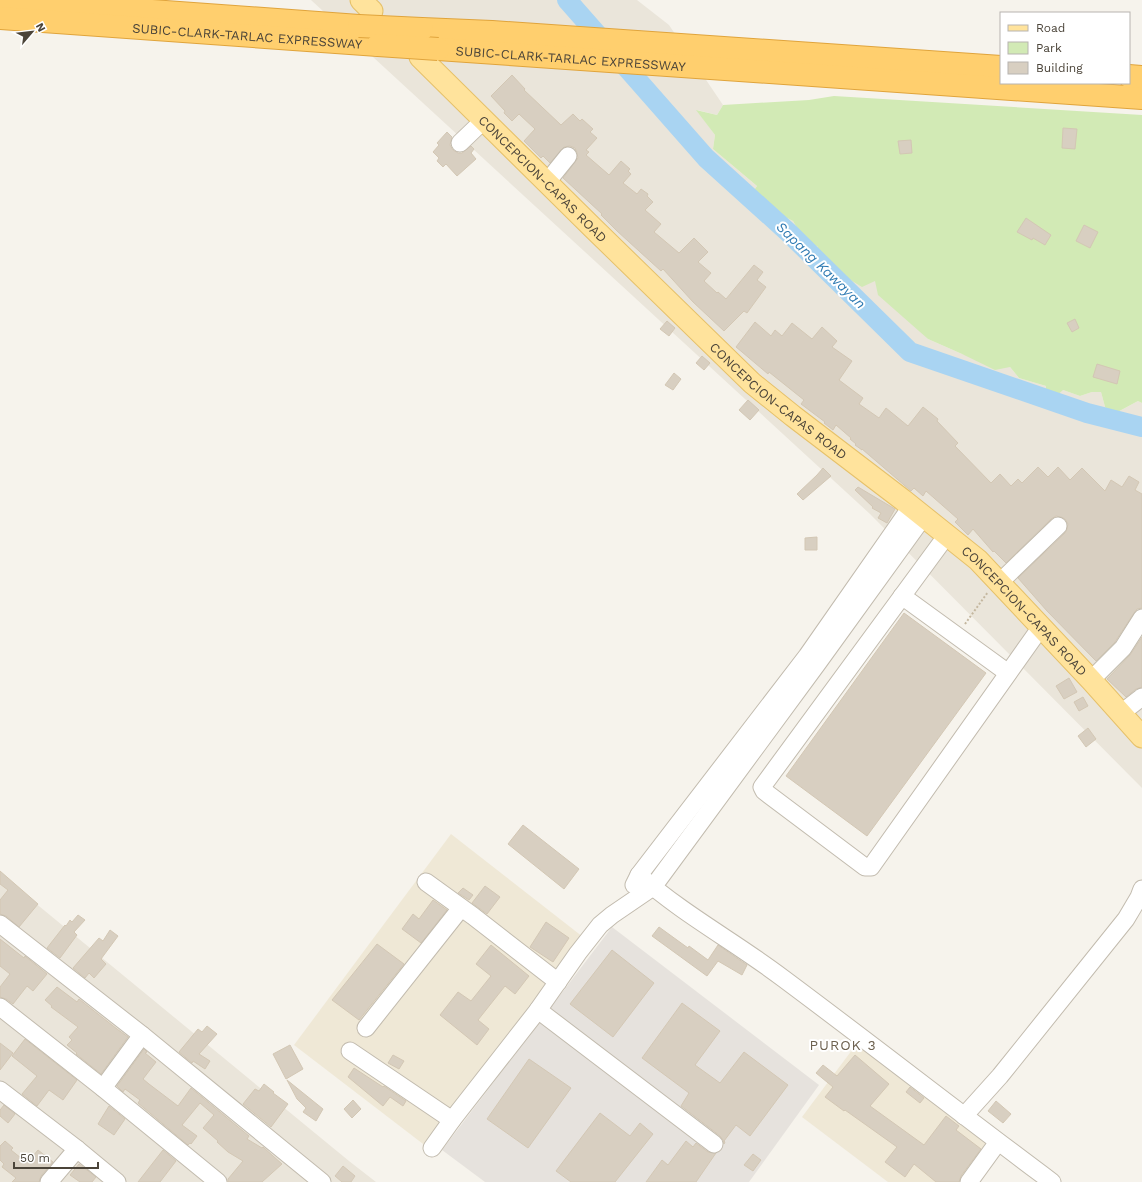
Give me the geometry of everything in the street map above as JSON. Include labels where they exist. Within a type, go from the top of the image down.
[{"type":"highway","name":"SUBIC-CLARK-TARLAC EXPRESSWAY","points":[[0,0],[364,12],[422,30],[492,32],[1000,67]]},
{"type":"highway","name":"SUBIC-CLARK-TARLAC EXPRESSWAY","points":[[0,18],[378,45],[429,53],[507,53],[1142,98]]},
{"type":"highway","points":[[1130,76],[1142,77]]},
{"type":"main road","name":"CONCEPCION-CAPAS ROAD","points":[[429,53],[484,120],[752,383],[978,560],[1091,680],[1142,737]]},
{"type":"street","points":[[460,143],[484,120]]},
{"type":"street","points":[[547,182],[568,156]]},
{"type":"street","points":[[620,910],[639,875],[917,512]]},
{"type":"street","points":[[432,1148],[538,1010],[578,953],[600,925],[653,887],[817,664],[917,512]]},
{"type":"street","points":[[998,581],[1058,526]]},
{"type":"street","points":[[947,536],[762,787],[764,791],[865,867],[871,867],[1041,627]]},
{"type":"street","points":[[902,596],[1008,673]]},
{"type":"street","points":[[1091,680],[1123,648],[1142,618]]},
{"type":"street","points":[[1120,714],[1142,697]]},
{"type":"street","points":[[639,875],[694,918],[783,978],[1052,1182]]},
{"type":"street","points":[[426,882],[558,982]]},
{"type":"street","points":[[964,1116],[1000,1076],[1126,919],[1142,889]]},
{"type":"street","points":[[366,1028],[461,908]]},
{"type":"street","points":[[0,924],[142,1034],[301,1176],[322,1182]]},
{"type":"street","points":[[0,1007],[103,1088],[218,1182]]},
{"type":"street","points":[[538,1010],[714,1144]]},
{"type":"street","points":[[103,1088],[142,1034]]},
{"type":"street","points":[[350,1051],[452,1120]]},
{"type":"street","points":[[0,1090],[118,1182]]},
{"type":"street","points":[[970,1182],[998,1142]]},
{"type":"street","points":[[50,1182],[77,1149]]},
{"type":"path","points":[[957,636],[998,581]]},
{"type":"shaded area","points":[[311,0],[637,0],[669,25],[723,105],[717,115],[697,110],[715,135],[713,149],[757,186],[752,193],[785,217],[793,221],[806,244],[817,245],[821,254],[819,258],[824,262],[829,260],[839,273],[875,280],[928,339],[962,354],[1010,367],[1019,378],[1046,386],[1046,394],[1063,390],[1080,396],[1092,392],[1101,392],[1107,414],[1112,415],[1138,401],[1142,403],[1142,788],[870,514]]},
{"type":"shaded area","points":[[451,834],[583,937],[427,1147],[294,1045]]},
{"type":"shaded area","points":[[0,874],[349,1161],[376,1182],[0,1182]]},
{"type":"shaded area","points":[[612,927],[819,1085],[749,1182],[485,1182],[442,1150]]},
{"type":"shaded area","points":[[858,1042],[993,1144],[965,1182],[888,1182],[802,1117]]},
{"type":"green space","points":[[834,96],[1142,115],[1142,403],[1138,401],[1112,415],[1107,414],[1101,392],[1092,392],[1080,396],[1063,390],[1055,397],[1046,394],[1046,386],[1019,378],[1010,367],[995,370],[928,339],[878,295],[875,281],[862,287],[839,273],[829,261],[824,262],[819,257],[821,253],[817,246],[806,244],[793,221],[785,217],[752,193],[757,186],[713,149],[715,135],[696,110],[717,115],[723,105],[809,100]]},
{"type":"building","points":[[512,75],[525,89],[524,90],[561,125],[573,114],[580,121],[582,119],[593,129],[590,132],[597,138],[586,150],[589,152],[586,155],[609,175],[621,161],[630,169],[628,171],[631,174],[623,183],[637,194],[641,189],[648,194],[647,196],[653,202],[645,210],[661,224],[654,232],[679,253],[694,238],[708,252],[698,262],[711,273],[704,281],[717,293],[718,292],[726,299],[754,265],[763,272],[757,280],[766,287],[747,313],[744,311],[724,331],[693,302],[663,269],[661,271],[617,231],[601,215],[602,214],[563,178],[578,158],[575,148],[570,146],[564,147],[550,163],[543,156],[541,158],[524,141],[535,129],[519,114],[512,121],[491,96]]},
{"type":"building","points":[[1063,128],[1077,129],[1075,149],[1062,148]]},
{"type":"building","points":[[447,132],[452,137],[450,145],[453,150],[458,153],[462,153],[471,146],[474,149],[471,153],[476,159],[457,176],[446,164],[443,167],[437,161],[439,158],[433,152],[439,145],[437,143]]},
{"type":"building","points":[[911,140],[912,153],[900,154],[898,141]]},
{"type":"building","points":[[1026,218],[1051,235],[1045,245],[1033,238],[1032,240],[1017,232]]},
{"type":"building","points":[[1084,225],[1098,232],[1090,248],[1076,241]]},
{"type":"building","points":[[1075,319],[1079,328],[1072,332],[1067,323]]},
{"type":"building","points":[[667,321],[675,328],[669,336],[660,329]]},
{"type":"building","points":[[755,322],[771,336],[775,330],[782,336],[792,323],[812,339],[822,327],[837,341],[832,347],[852,361],[839,380],[863,398],[859,404],[879,418],[886,408],[908,426],[923,407],[938,419],[937,421],[958,443],[955,446],[991,483],[1000,474],[1011,486],[1018,479],[1022,483],[1038,467],[1048,477],[1058,467],[1070,480],[1082,468],[1105,491],[1111,480],[1122,487],[1129,476],[1139,482],[1135,490],[1142,494],[1142,608],[1137,609],[1115,642],[1096,661],[1047,611],[1018,578],[1065,533],[1068,524],[1065,519],[1056,516],[1051,519],[1006,563],[994,551],[993,552],[973,529],[968,535],[955,522],[958,519],[926,491],[923,496],[914,488],[911,491],[862,449],[855,445],[856,444],[850,439],[851,438],[836,425],[833,430],[801,404],[804,400],[769,372],[768,374],[736,347]]},
{"type":"building","points":[[702,356],[710,363],[704,370],[696,363]]},
{"type":"building","points":[[1097,364],[1120,371],[1117,384],[1093,377]]},
{"type":"building","points":[[674,373],[681,379],[673,390],[665,385]]},
{"type":"building","points":[[748,400],[759,410],[750,420],[739,410]]},
{"type":"building","points":[[823,468],[831,476],[803,500],[797,494]]},
{"type":"building","points":[[858,487],[895,509],[887,523],[878,518],[881,513],[872,508],[873,507],[855,490]]},
{"type":"building","points":[[817,537],[817,550],[805,550],[805,538]]},
{"type":"building","points":[[904,613],[986,673],[867,836],[786,776]]},
{"type":"building","points":[[1142,637],[1142,687],[1136,689],[1126,697],[1107,679],[1130,655]]},
{"type":"building","points":[[1069,678],[1077,692],[1064,699],[1056,686]]},
{"type":"building","points":[[1083,697],[1088,706],[1079,711],[1074,702]]},
{"type":"building","points":[[1088,728],[1096,739],[1086,747],[1078,736]]},
{"type":"building","points":[[523,825],[579,869],[564,889],[508,844]]},
{"type":"building","points":[[0,871],[38,904],[19,927],[6,916],[0,914],[0,900],[8,890],[0,884]]},
{"type":"building","points":[[485,886],[500,897],[487,914],[472,903]]},
{"type":"building","points":[[463,888],[473,895],[469,900],[458,893]]},
{"type":"building","points":[[433,900],[447,910],[421,943],[402,929],[413,914],[419,919]]},
{"type":"building","points":[[78,915],[85,920],[74,932],[77,935],[60,958],[47,948],[65,925],[66,926],[70,920],[72,922]]},
{"type":"building","points":[[546,922],[569,938],[553,962],[530,947]]},
{"type":"building","points":[[659,927],[688,948],[689,946],[708,960],[718,945],[747,965],[742,975],[718,961],[707,976],[652,936]]},
{"type":"building","points":[[110,930],[118,936],[101,959],[106,964],[94,978],[89,973],[85,978],[73,968],[99,938],[103,941]]},
{"type":"building","points":[[0,939],[24,958],[25,956],[47,974],[33,991],[27,986],[13,1004],[0,997],[0,987],[10,974],[0,966]]},
{"type":"building","points":[[377,944],[404,964],[359,1020],[332,1000]]},
{"type":"building","points":[[491,945],[529,976],[515,994],[505,986],[478,1020],[489,1029],[477,1045],[440,1015],[458,992],[471,1001],[491,976],[476,964]]},
{"type":"building","points":[[612,950],[654,983],[613,1037],[570,1004]]},
{"type":"building","points":[[57,987],[77,1002],[79,999],[128,1037],[101,1074],[67,1045],[72,1040],[69,1037],[78,1027],[51,1007],[52,1006],[45,1000]]},
{"type":"building","points":[[682,1003],[720,1031],[695,1065],[720,1083],[744,1052],[788,1085],[750,1136],[736,1125],[724,1141],[724,1144],[720,1136],[681,1106],[689,1093],[642,1058]]},
{"type":"building","points":[[207,1026],[217,1034],[199,1054],[210,1061],[205,1069],[193,1061],[192,1063],[179,1052],[198,1029],[202,1032]]},
{"type":"building","points":[[25,1039],[77,1080],[63,1100],[49,1090],[37,1106],[22,1094],[37,1076],[12,1056]]},
{"type":"building","points":[[0,1043],[13,1053],[0,1070]]},
{"type":"building","points":[[290,1045],[303,1069],[286,1079],[273,1054]]},
{"type":"building","points":[[144,1049],[147,1052],[145,1053],[156,1062],[143,1079],[149,1084],[178,1106],[191,1088],[249,1136],[247,1139],[262,1148],[263,1147],[282,1164],[262,1182],[228,1182],[228,1179],[243,1161],[228,1152],[203,1128],[214,1115],[200,1103],[182,1125],[197,1136],[191,1144],[190,1143],[188,1145],[138,1103],[140,1100],[125,1089],[123,1092],[117,1086]]},
{"type":"building","points":[[393,1055],[404,1061],[399,1069],[388,1063]]},
{"type":"building","points":[[855,1055],[889,1084],[870,1106],[924,1145],[946,1116],[959,1126],[956,1130],[981,1149],[961,1176],[959,1182],[936,1182],[914,1164],[905,1177],[885,1162],[897,1147],[825,1097],[833,1087],[816,1073],[823,1065],[837,1076]]},
{"type":"building","points":[[529,1059],[571,1088],[528,1148],[487,1119]]},
{"type":"building","points":[[354,1068],[406,1101],[403,1106],[390,1097],[383,1106],[348,1077]]},
{"type":"building","points":[[287,1080],[323,1109],[316,1121],[303,1112],[306,1108],[297,1099]]},
{"type":"building","points":[[264,1084],[288,1104],[271,1127],[243,1104],[255,1089],[259,1091]]},
{"type":"building","points":[[910,1087],[924,1098],[920,1103],[906,1092]]},
{"type":"building","points":[[353,1100],[361,1109],[352,1118],[344,1109]]},
{"type":"building","points":[[996,1101],[1011,1114],[1003,1123],[988,1111]]},
{"type":"building","points":[[4,1105],[15,1114],[8,1123],[0,1116],[0,1110]]},
{"type":"building","points":[[109,1106],[125,1119],[114,1135],[98,1124]]},
{"type":"building","points":[[600,1113],[630,1136],[640,1123],[653,1134],[615,1182],[571,1182],[556,1171]]},
{"type":"building","points":[[5,1141],[13,1148],[11,1150],[26,1162],[28,1162],[38,1150],[53,1162],[41,1176],[39,1182],[12,1182],[16,1178],[2,1167],[4,1164],[0,1160],[0,1146]]},
{"type":"building","points":[[686,1141],[693,1147],[696,1143],[708,1152],[716,1153],[696,1182],[646,1182],[662,1160],[668,1165]]},
{"type":"building","points":[[163,1150],[176,1161],[160,1182],[138,1182]]},
{"type":"building","points":[[753,1154],[761,1160],[753,1171],[744,1165]]},
{"type":"building","points":[[79,1164],[96,1177],[92,1182],[80,1182],[70,1175]]},
{"type":"building","points":[[343,1166],[355,1176],[351,1182],[342,1182],[335,1176]]},
{"type":"waterway","name":"Sapang Kawayan","points":[[567,0],[706,158],[789,233],[910,352],[1087,413],[1142,427]]},
{"type":"district","name":"PUROK 3","points":[[843,1045]]}]
